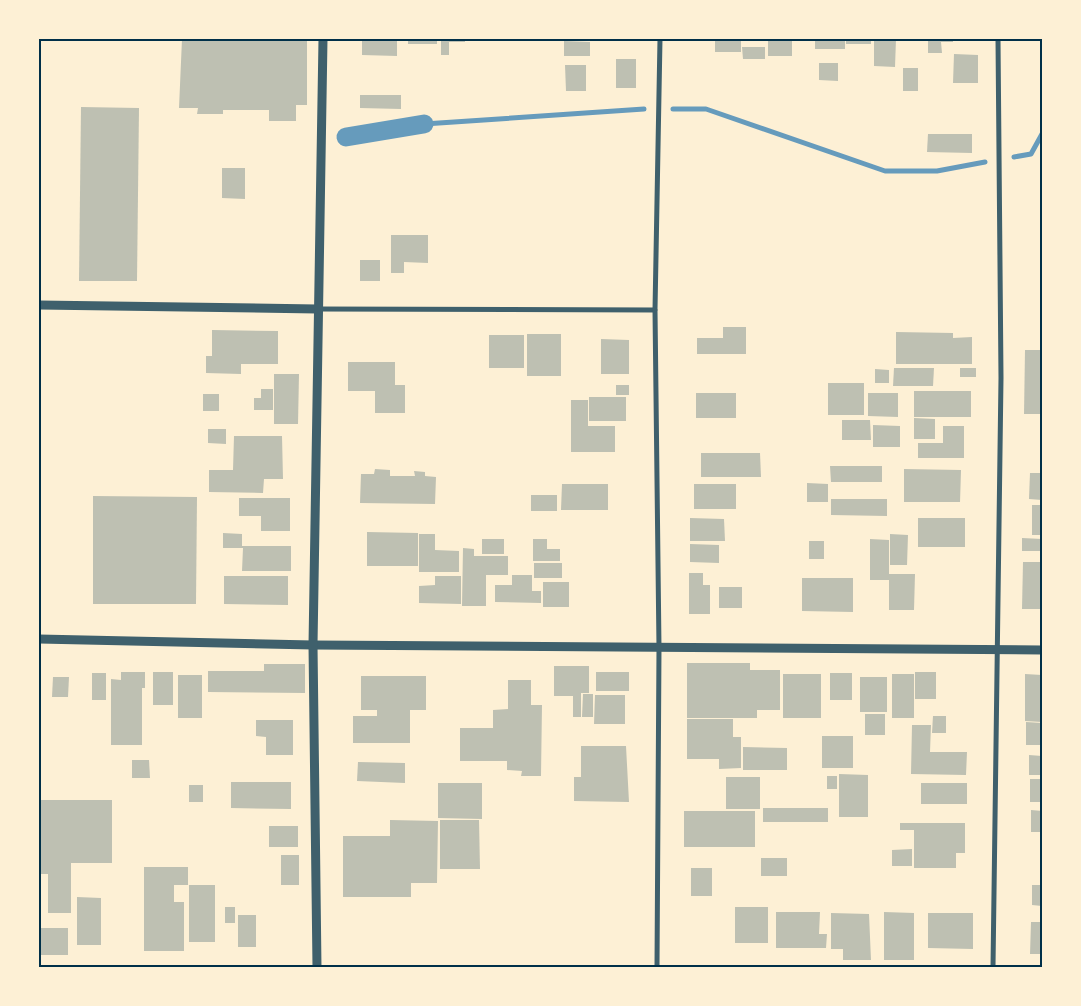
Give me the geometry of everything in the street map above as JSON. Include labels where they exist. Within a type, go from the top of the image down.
[{"type":"street","points":[[317,967],[313,645],[323,39]]},
{"type":"street","points":[[657,967],[660,648],[655,310],[660,39]]},
{"type":"street","points":[[993,967],[1001,378],[998,39]]},
{"type":"street","points":[[39,305],[318,309],[655,310]]},
{"type":"street","points":[[39,639],[313,645],[1042,650]]},
{"type":"building","points":[[182,39],[307,39],[307,105],[296,105],[296,121],[269,121],[269,110],[223,110],[223,114],[197,114],[198,108],[179,108]]},
{"type":"building","points":[[362,39],[397,39],[397,56],[362,55]]},
{"type":"building","points":[[408,39],[437,39],[437,44],[408,44]]},
{"type":"building","points":[[441,39],[465,39],[465,42],[449,42],[449,55],[441,55]]},
{"type":"building","points":[[715,39],[741,39],[741,52],[715,52]]},
{"type":"building","points":[[768,39],[792,39],[792,56],[768,56]]},
{"type":"building","points":[[815,39],[845,39],[845,49],[815,49]]},
{"type":"building","points":[[846,39],[871,39],[871,44],[846,44]]},
{"type":"building","points":[[874,39],[896,39],[895,67],[874,66]]},
{"type":"building","points":[[928,39],[953,39],[953,42],[941,42],[942,53],[928,53]]},
{"type":"building","points":[[564,41],[590,42],[590,56],[564,56]]},
{"type":"building","points":[[742,47],[765,47],[765,59],[743,59]]},
{"type":"building","points":[[954,54],[978,55],[978,83],[953,83]]},
{"type":"building","points":[[616,59],[636,59],[636,88],[616,88]]},
{"type":"building","points":[[819,63],[838,63],[838,81],[819,80]]},
{"type":"building","points":[[565,65],[586,65],[586,91],[566,91]]},
{"type":"building","points":[[903,68],[918,68],[918,91],[903,91]]},
{"type":"building","points":[[360,95],[401,95],[401,109],[360,108]]},
{"type":"building","points":[[81,107],[139,108],[137,281],[79,281]]},
{"type":"building","points":[[928,134],[972,134],[972,153],[927,152]]},
{"type":"building","points":[[222,168],[245,168],[245,199],[222,198]]},
{"type":"building","points":[[391,235],[428,235],[428,263],[404,262],[404,273],[391,273]]},
{"type":"building","points":[[360,260],[380,260],[380,281],[360,281]]},
{"type":"building","points":[[723,327],[746,327],[746,354],[697,354],[697,338],[723,338]]},
{"type":"building","points":[[212,330],[278,331],[278,364],[241,364],[241,374],[206,373],[206,356],[212,356]]},
{"type":"building","points":[[896,332],[953,333],[953,338],[972,337],[972,364],[896,364]]},
{"type":"building","points":[[527,334],[561,334],[561,376],[527,376]]},
{"type":"building","points":[[489,335],[524,335],[524,368],[489,368]]},
{"type":"building","points":[[601,339],[629,340],[629,374],[601,374]]},
{"type":"building","points":[[1025,350],[1042,350],[1042,414],[1024,414]]},
{"type":"building","points":[[348,362],[395,362],[395,385],[405,385],[405,413],[375,413],[375,391],[348,391]]},
{"type":"building","points":[[894,368],[934,368],[933,386],[893,386]]},
{"type":"building","points":[[960,368],[976,368],[976,377],[960,377]]},
{"type":"building","points":[[875,369],[889,370],[889,383],[875,383]]},
{"type":"building","points":[[274,374],[299,374],[298,424],[274,424]]},
{"type":"building","points":[[828,383],[864,383],[864,415],[828,415]]},
{"type":"building","points":[[616,385],[629,385],[629,395],[616,395]]},
{"type":"building","points":[[261,389],[273,389],[273,410],[254,410],[254,398],[261,398]]},
{"type":"building","points":[[914,391],[971,391],[971,417],[914,417]]},
{"type":"building","points":[[696,393],[736,393],[736,418],[696,418]]},
{"type":"building","points":[[868,393],[898,393],[898,417],[868,416]]},
{"type":"building","points":[[203,394],[219,394],[219,411],[203,411]]},
{"type":"building","points":[[589,397],[626,397],[626,421],[589,421]]},
{"type":"building","points":[[571,400],[588,400],[588,426],[615,426],[615,452],[571,452]]},
{"type":"building","points":[[914,418],[935,419],[935,439],[914,439]]},
{"type":"building","points":[[842,420],[870,420],[871,440],[842,440]]},
{"type":"building","points":[[873,425],[900,426],[900,447],[873,447]]},
{"type":"building","points":[[943,426],[964,426],[964,458],[918,458],[918,443],[943,443]]},
{"type":"building","points":[[208,429],[226,429],[226,444],[208,443]]},
{"type":"building","points":[[234,436],[282,436],[283,479],[264,479],[263,493],[209,492],[209,470],[233,470]]},
{"type":"building","points":[[701,453],[760,453],[761,477],[701,477]]},
{"type":"building","points":[[830,466],[882,466],[882,482],[831,482]]},
{"type":"building","points":[[375,469],[390,470],[390,476],[415,476],[414,471],[425,472],[425,476],[436,477],[435,504],[360,503],[361,474],[374,474]]},
{"type":"building","points":[[904,469],[961,470],[960,502],[904,502]]},
{"type":"building","points":[[1030,473],[1042,473],[1042,500],[1029,499]]},
{"type":"building","points":[[807,483],[828,484],[828,502],[807,502]]},
{"type":"building","points":[[562,484],[608,484],[608,510],[561,510]]},
{"type":"building","points":[[694,484],[736,484],[736,509],[694,509]]},
{"type":"building","points":[[531,495],[557,495],[557,511],[531,511]]},
{"type":"building","points":[[93,496],[197,497],[196,604],[93,604]]},
{"type":"building","points":[[239,498],[290,498],[290,531],[261,531],[261,516],[239,516]]},
{"type":"building","points":[[831,499],[887,499],[887,516],[831,515]]},
{"type":"building","points":[[1032,505],[1042,505],[1042,535],[1032,535]]},
{"type":"building","points":[[690,518],[724,519],[725,541],[690,541]]},
{"type":"building","points":[[918,518],[965,518],[965,547],[918,547]]},
{"type":"building","points":[[367,532],[418,533],[418,566],[367,566]]},
{"type":"building","points":[[223,533],[242,534],[242,546],[291,546],[291,571],[242,571],[243,548],[223,548]]},
{"type":"building","points":[[419,534],[435,534],[435,550],[459,551],[459,572],[419,572]]},
{"type":"building","points":[[890,534],[908,535],[907,565],[890,565]]},
{"type":"building","points":[[1022,538],[1042,539],[1042,551],[1022,551]]},
{"type":"building","points":[[482,539],[504,539],[504,554],[482,554]]},
{"type":"building","points":[[533,539],[547,539],[547,549],[560,549],[560,561],[533,561]]},
{"type":"building","points":[[870,539],[889,540],[889,580],[870,580]]},
{"type":"building","points":[[809,541],[824,541],[824,559],[809,559]]},
{"type":"building","points":[[690,544],[719,545],[719,563],[690,562]]},
{"type":"building","points":[[463,548],[474,549],[474,556],[508,556],[508,575],[486,575],[486,606],[462,606]]},
{"type":"building","points":[[1023,562],[1042,562],[1042,609],[1022,609]]},
{"type":"building","points":[[534,563],[562,563],[562,578],[534,578]]},
{"type":"building","points":[[689,573],[703,573],[703,585],[710,585],[710,614],[689,614]]},
{"type":"building","points":[[889,574],[915,574],[914,610],[889,610]]},
{"type":"building","points":[[512,575],[532,575],[532,591],[541,591],[541,603],[495,602],[495,585],[512,585]]},
{"type":"building","points":[[224,576],[288,576],[288,605],[224,604]]},
{"type":"building","points":[[435,576],[461,576],[461,604],[419,603],[419,586],[435,585]]},
{"type":"building","points":[[802,578],[853,578],[853,612],[802,611]]},
{"type":"building","points":[[543,582],[569,582],[569,607],[543,607]]},
{"type":"building","points":[[719,587],[742,587],[742,608],[719,608]]},
{"type":"building","points":[[687,663],[750,663],[750,670],[780,670],[780,710],[757,710],[757,718],[687,718]]},
{"type":"building","points":[[264,664],[305,664],[305,693],[208,692],[208,671],[264,671]]},
{"type":"building","points":[[554,666],[589,666],[589,693],[581,693],[581,717],[573,717],[573,696],[554,696]]},
{"type":"building","points":[[121,672],[145,672],[145,688],[142,688],[142,745],[111,745],[111,679],[121,680]]},
{"type":"building","points":[[153,672],[173,672],[173,705],[153,705]]},
{"type":"building","points":[[596,672],[629,672],[629,691],[596,691]]},
{"type":"building","points":[[915,672],[936,672],[936,699],[915,699]]},
{"type":"building","points":[[92,673],[106,673],[106,700],[92,700]]},
{"type":"building","points":[[830,673],[852,673],[852,700],[830,700]]},
{"type":"building","points":[[783,674],[821,674],[821,718],[783,718]]},
{"type":"building","points":[[892,674],[914,674],[914,718],[892,718]]},
{"type":"building","points":[[1025,674],[1042,675],[1042,722],[1025,721]]},
{"type":"building","points":[[178,675],[202,675],[202,718],[178,718]]},
{"type":"building","points":[[361,676],[426,676],[426,710],[410,710],[410,743],[353,743],[353,716],[377,716],[377,710],[361,710]]},
{"type":"building","points":[[53,677],[69,677],[68,697],[52,697]]},
{"type":"building","points":[[860,677],[887,677],[887,712],[860,712]]},
{"type":"building","points":[[508,680],[531,680],[531,705],[542,705],[541,776],[521,776],[522,771],[507,770],[507,761],[460,761],[460,728],[493,728],[493,710],[508,709]]},
{"type":"building","points":[[583,694],[593,694],[593,717],[582,717]]},
{"type":"building","points":[[595,695],[625,695],[625,724],[594,724]]},
{"type":"building","points":[[865,714],[885,714],[885,735],[865,735]]},
{"type":"building","points":[[933,716],[946,716],[946,733],[932,733]]},
{"type":"building","points":[[687,719],[733,719],[733,737],[741,737],[741,768],[719,769],[719,759],[687,759]]},
{"type":"building","points":[[256,720],[293,720],[293,755],[266,755],[266,737],[256,736]]},
{"type":"building","points":[[1026,722],[1042,723],[1042,745],[1026,745]]},
{"type":"building","points":[[912,725],[931,725],[930,752],[967,752],[966,775],[911,774]]},
{"type":"building","points":[[822,736],[853,736],[853,768],[822,768]]},
{"type":"building","points":[[581,746],[626,746],[629,802],[574,801],[574,777],[581,777]]},
{"type":"building","points":[[743,747],[787,748],[787,770],[743,770]]},
{"type":"building","points":[[1029,755],[1042,756],[1042,775],[1029,775]]},
{"type":"building","points":[[132,760],[149,760],[150,778],[132,778]]},
{"type":"building","points":[[358,762],[405,763],[405,783],[357,781]]},
{"type":"building","points":[[839,774],[868,775],[868,817],[839,817]]},
{"type":"building","points":[[827,776],[837,776],[837,789],[827,789]]},
{"type":"building","points":[[726,777],[760,777],[760,809],[726,809]]},
{"type":"building","points":[[1030,779],[1042,779],[1042,802],[1030,802]]},
{"type":"building","points":[[231,782],[291,782],[291,809],[231,808]]},
{"type":"building","points":[[438,783],[482,783],[482,819],[438,818]]},
{"type":"building","points":[[921,783],[967,783],[967,804],[921,804]]},
{"type":"building","points":[[189,785],[203,785],[203,802],[189,802]]},
{"type":"building","points":[[39,800],[112,800],[112,863],[71,863],[71,913],[48,913],[48,874],[39,874]]},
{"type":"building","points":[[763,808],[828,808],[828,822],[763,822]]},
{"type":"building","points":[[1031,810],[1042,811],[1042,832],[1031,832]]},
{"type":"building","points":[[684,811],[755,811],[755,847],[684,847]]},
{"type":"building","points":[[390,820],[438,821],[437,883],[411,883],[411,897],[343,897],[343,836],[390,836]]},
{"type":"building","points":[[440,820],[479,820],[480,869],[440,869]]},
{"type":"building","points":[[900,823],[965,823],[965,853],[956,853],[956,868],[914,868],[914,830],[900,830]]},
{"type":"building","points":[[269,826],[298,826],[298,847],[269,847]]},
{"type":"building","points":[[912,849],[912,866],[892,866],[892,850]]},
{"type":"building","points":[[281,855],[299,855],[299,885],[281,885]]},
{"type":"building","points":[[761,858],[787,858],[787,876],[761,876]]},
{"type":"building","points":[[144,867],[188,867],[188,885],[174,885],[174,902],[184,902],[184,951],[144,951]]},
{"type":"building","points":[[691,868],[712,868],[712,896],[691,896]]},
{"type":"building","points":[[189,885],[215,885],[215,942],[189,942]]},
{"type":"building","points":[[1032,885],[1042,885],[1042,906],[1032,905]]},
{"type":"building","points":[[77,897],[101,898],[101,945],[77,945]]},
{"type":"building","points":[[225,907],[235,907],[235,923],[225,923]]},
{"type":"building","points":[[735,907],[768,907],[768,943],[735,943]]},
{"type":"building","points":[[776,912],[820,912],[819,934],[827,934],[826,948],[776,948]]},
{"type":"building","points":[[884,912],[914,913],[914,960],[884,960]]},
{"type":"building","points":[[831,913],[869,914],[871,960],[843,960],[843,949],[831,949]]},
{"type":"building","points":[[928,913],[973,913],[973,949],[928,948]]},
{"type":"building","points":[[238,915],[256,915],[256,947],[238,947]]},
{"type":"building","points":[[1031,922],[1042,922],[1042,954],[1030,954]]},
{"type":"building","points":[[39,928],[68,928],[68,955],[39,955]]},
{"type":"waterway","points":[[424,124],[644,109]]},
{"type":"waterway","points":[[673,109],[706,109],[885,171],[937,171],[985,162]]},
{"type":"waterway","points":[[346,137],[424,124]]},
{"type":"waterway","points":[[1014,157],[1031,154],[1042,134]]}]
